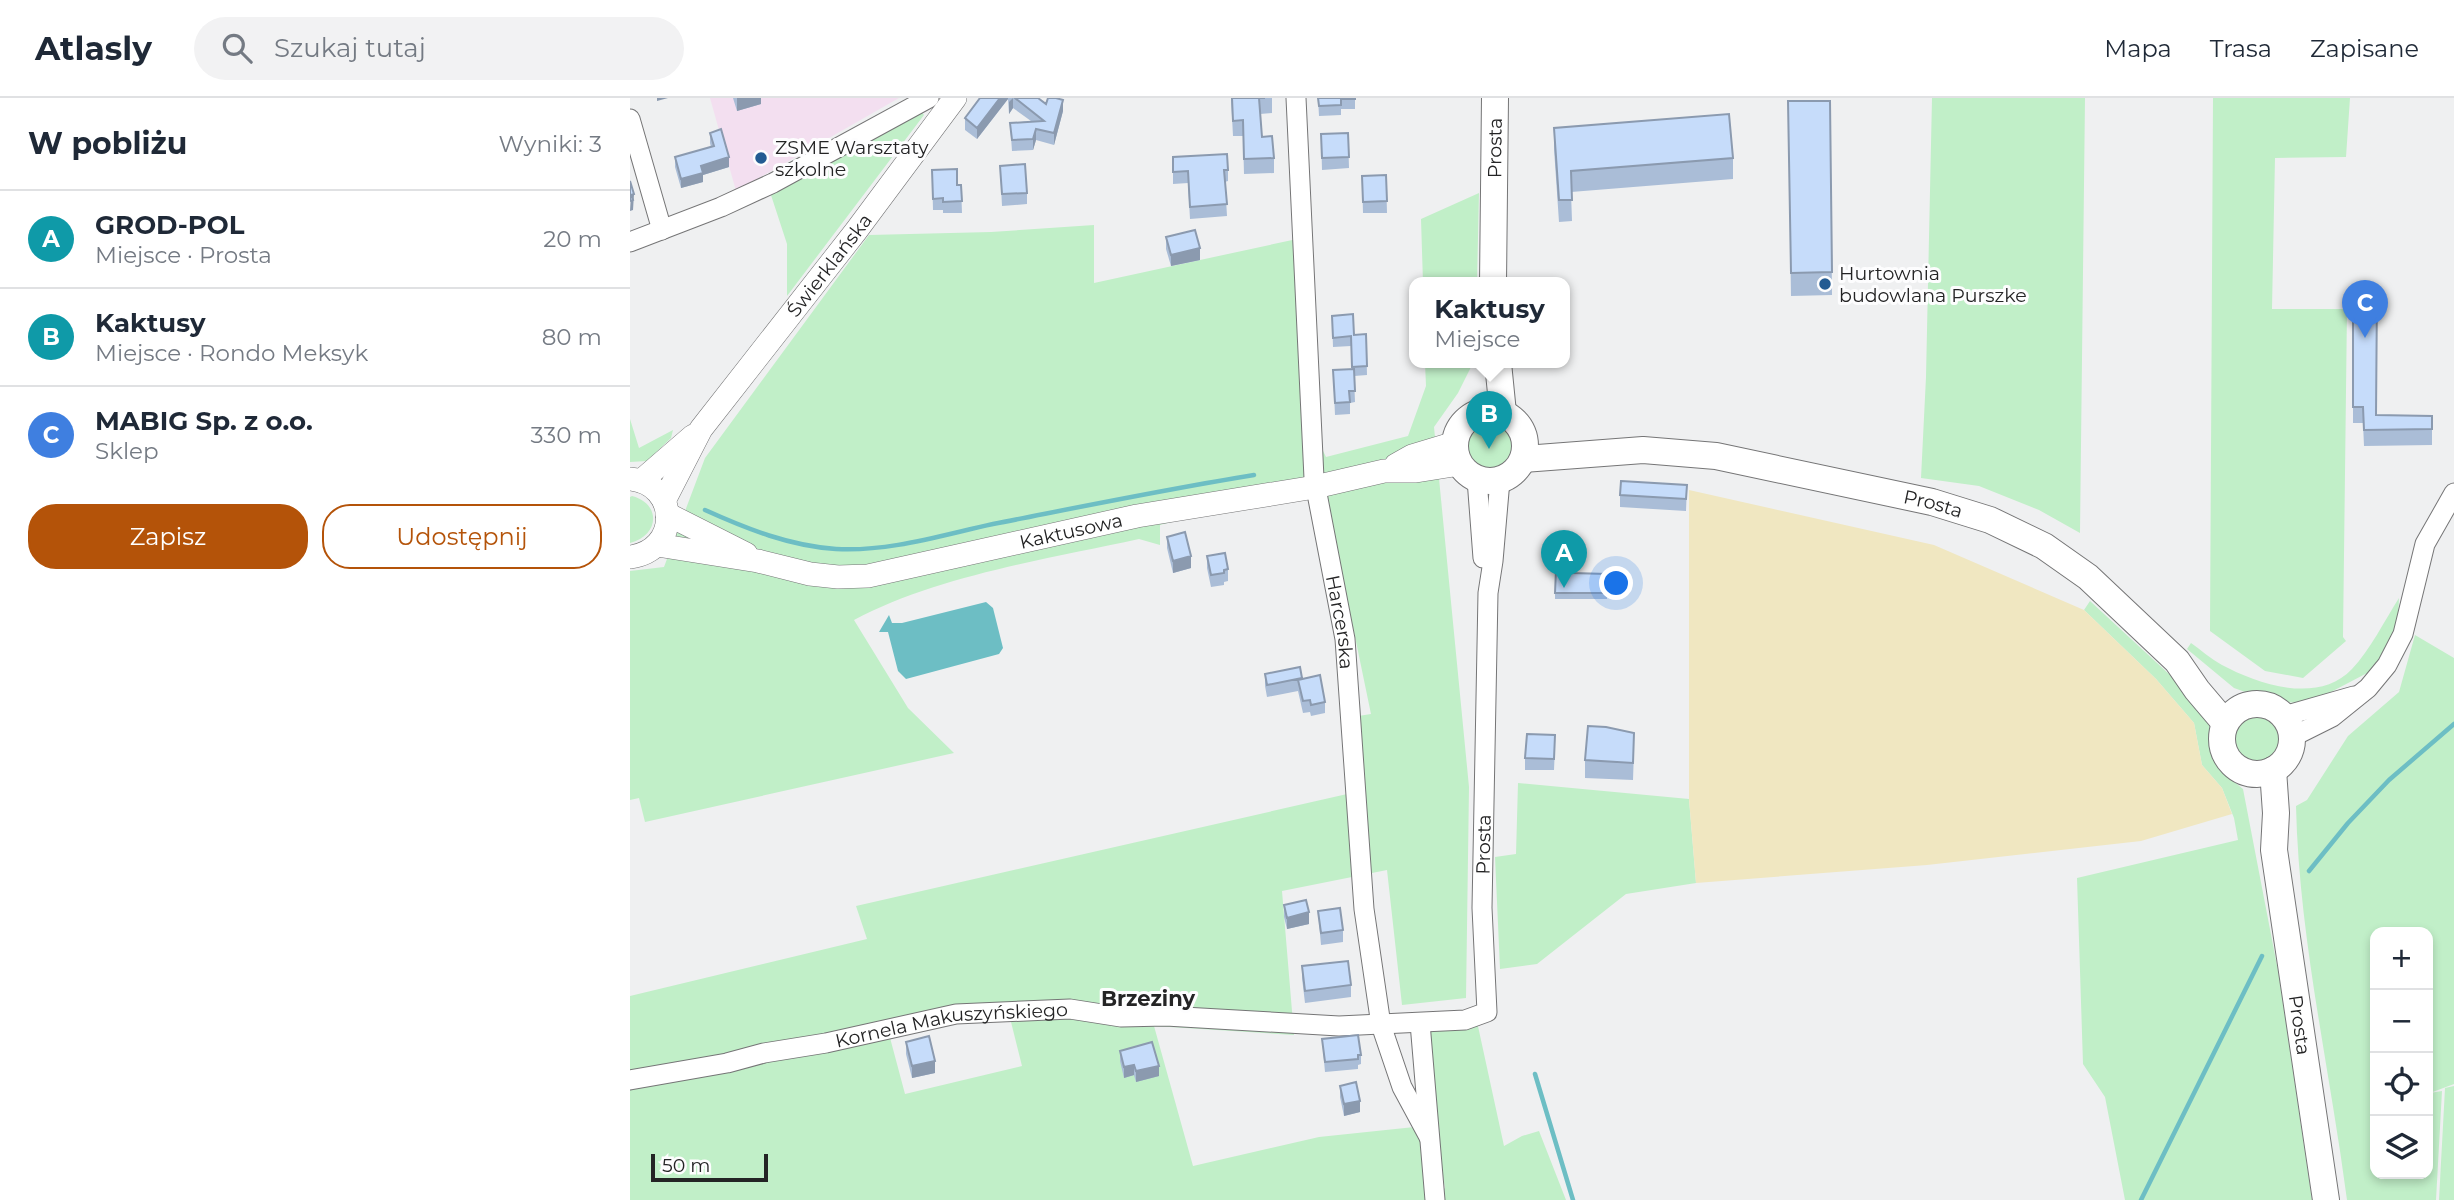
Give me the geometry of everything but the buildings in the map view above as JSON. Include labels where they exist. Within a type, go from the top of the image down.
[{"type":"main road","name":"Prosta","points":[[1493,277],[1495,98]]},
{"type":"main road","points":[[1491,413],[1492,368]]},
{"type":"main road","points":[[1491,413],[1514,419],[1523,447],[1514,472],[1473,466],[1458,432],[1464,422],[1491,413]]},
{"type":"main road","name":"Prosta","points":[[1523,447],[1611,447],[1703,454],[1759,463],[1931,502],[1990,520],[2028,537],[2077,569],[2233,715]]},
{"type":"main road","points":[[2255,703],[2277,710],[2288,727],[2289,754],[2283,763],[2262,772],[2240,770],[2227,758],[2222,741],[2233,715],[2255,703]]},
{"type":"main road","name":"Prosta","points":[[2262,772],[2326,1200]]},
{"type":"street","points":[[630,242],[773,183],[929,98]]},
{"type":"street","name":"Świerklańska","points":[[636,480],[701,429],[856,231],[955,98]]},
{"type":"street","name":"Harcerska","points":[[1296,98],[1315,487],[1345,639],[1364,909],[1381,1025],[1398,1077],[1429,1137]]},
{"type":"street","points":[[630,119],[663,230]]},
{"type":"street","name":"Świerklańska","points":[[657,545],[666,530],[666,507],[701,429]]},
{"type":"street","name":"Kaktusowa","points":[[657,545],[758,561],[818,575],[868,576],[1082,527],[1315,487],[1384,471],[1473,466]]},
{"type":"street","name":"Prosta","points":[[1473,466],[1488,593],[1482,908],[1487,1012]]},
{"type":"street","name":"Kaktusowa","points":[[636,480],[654,489],[666,507],[758,561]]},
{"type":"street","points":[[2288,727],[2332,717],[2381,673],[2399,644],[2425,544],[2454,492]]},
{"type":"street","points":[[630,557],[645,554],[657,545]]},
{"type":"street","name":"Kornela Makuszyńskiego","points":[[630,1080],[826,1043],[956,1014],[1070,1009],[1121,1017],[1166,1016],[1296,1025],[1381,1025],[1465,1020],[1487,1012]]},
{"type":"street","name":"Harcerska","points":[[1420,1023],[1435,1200]]},
{"type":"shaded area","name":"ZSME Warsztaty szkolne","points":[[710,98],[899,98],[736,191]]},
{"type":"green space","points":[[1932,98],[2085,98],[2080,533],[2039,510],[1979,486],[1921,478]]},
{"type":"green space","points":[[2213,98],[2350,98],[2346,157],[2275,158],[2272,309],[2347,309],[2343,637],[2346,641],[2303,678],[2265,671],[2210,631]]},
{"type":"green space","points":[[921,111],[924,115],[787,296],[787,244],[770,192]]},
{"type":"green space","points":[[1479,193],[1477,277],[1423,277],[1421,219]]},
{"type":"green space","points":[[1094,225],[1094,283],[1297,239],[1307,418],[1326,457],[1408,436],[1426,386],[1425,368],[1470,368],[1458,393],[1434,427],[1469,787],[1466,998],[1402,1005],[1387,870],[1282,891],[1294,1035],[1154,1026],[1193,1166],[1319,1137],[1424,1126],[1429,1137],[1425,1200],[630,1200],[630,996],[867,939],[856,906],[1356,792],[1352,717],[1371,714],[1323,482],[1160,525],[1160,545],[1139,539],[993,570],[921,592],[854,620],[908,708],[954,753],[645,822],[639,798],[630,800],[630,571],[664,567],[705,458],[869,235],[991,232]],"holes":[[[1010,1018],[1022,1066],[905,1094],[889,1034],[960,1019]]]},
{"type":"green space","points":[[630,419],[639,448],[673,430],[671,438],[647,461],[630,462]]},
{"type":"green space","points":[[1490,422],[1508,429],[1515,447],[1508,465],[1490,472],[1472,465],[1465,447],[1472,429]]},
{"type":"green space","points":[[630,497],[648,506],[653,520],[647,534],[630,543]]},
{"type":"green space","points":[[2399,598],[2398,620],[2388,645],[2371,671],[2329,693],[2298,703],[2287,702],[2268,693],[2248,693],[2234,688],[2187,649],[2191,643],[2222,665],[2270,684],[2305,689],[2322,686],[2338,680],[2359,661]]},
{"type":"green space","points":[[2090,601],[2170,675],[2209,720],[2214,758],[2221,771],[2243,789],[2279,976],[2312,1200],[2125,1200],[2105,1097],[2083,1064],[2077,878],[2238,840],[2234,818],[2222,788],[2202,765],[2194,723],[2156,679],[2084,610]]},
{"type":"green space","points":[[2415,635],[2454,658],[2454,1084],[2433,1092],[2433,927],[2370,927],[2370,1179],[2433,1179],[2433,1092],[2442,1091],[2436,1200],[2347,1200],[2309,955],[2298,856],[2296,806],[2307,800],[2348,736],[2399,692]]},
{"type":"green space","points":[[2257,715],[2274,722],[2281,739],[2274,756],[2257,763],[2240,756],[2233,739],[2240,722]]},
{"type":"green space","points":[[1518,783],[1689,799],[1696,883],[1626,894],[1537,964],[1500,969],[1495,857],[1516,854]]},
{"type":"green space","points":[[1476,1017],[1504,1146],[1522,1136],[1539,1131],[1566,1200],[1429,1200],[1445,1188],[1435,1125],[1429,1030]]},
{"type":"green space","points":[[2454,1086],[2454,1200],[2439,1200],[2445,1088]]},
{"type":"sand","points":[[1689,490],[1934,545],[2084,610],[2156,679],[2194,723],[2202,765],[2222,788],[2232,814],[2141,841],[1927,865],[1696,883],[1689,799]]},
{"type":"water","points":[[986,602],[993,608],[1003,648],[999,654],[906,679],[898,671],[888,632],[879,632],[889,615],[892,623],[902,623]]},
{"type":"waterway","points":[[705,510],[753,530],[802,544],[836,549],[876,548],[1254,475]]},
{"type":"waterway","points":[[2309,871],[2348,823],[2389,780],[2454,724]]},
{"type":"waterway","points":[[2141,1200],[2262,956]]},
{"type":"waterway","points":[[1535,1074],[1573,1200]]},
{"type":"place","name":"ZSME Warsztaty szkolne","points":[[761,158]]},
{"type":"place","name":"Hurtownia budowlana Purszke","points":[[1825,284]]},
{"type":"place","name":"MABIG Sp. z o.o.","points":[[2365,338]]},
{"type":"place","name":"Kaktusy","points":[[1489,449]]},
{"type":"place","name":"GROD-POL","points":[[1564,588]]},
{"type":"district","name":"Brzeziny","points":[[1148,999]]}]
